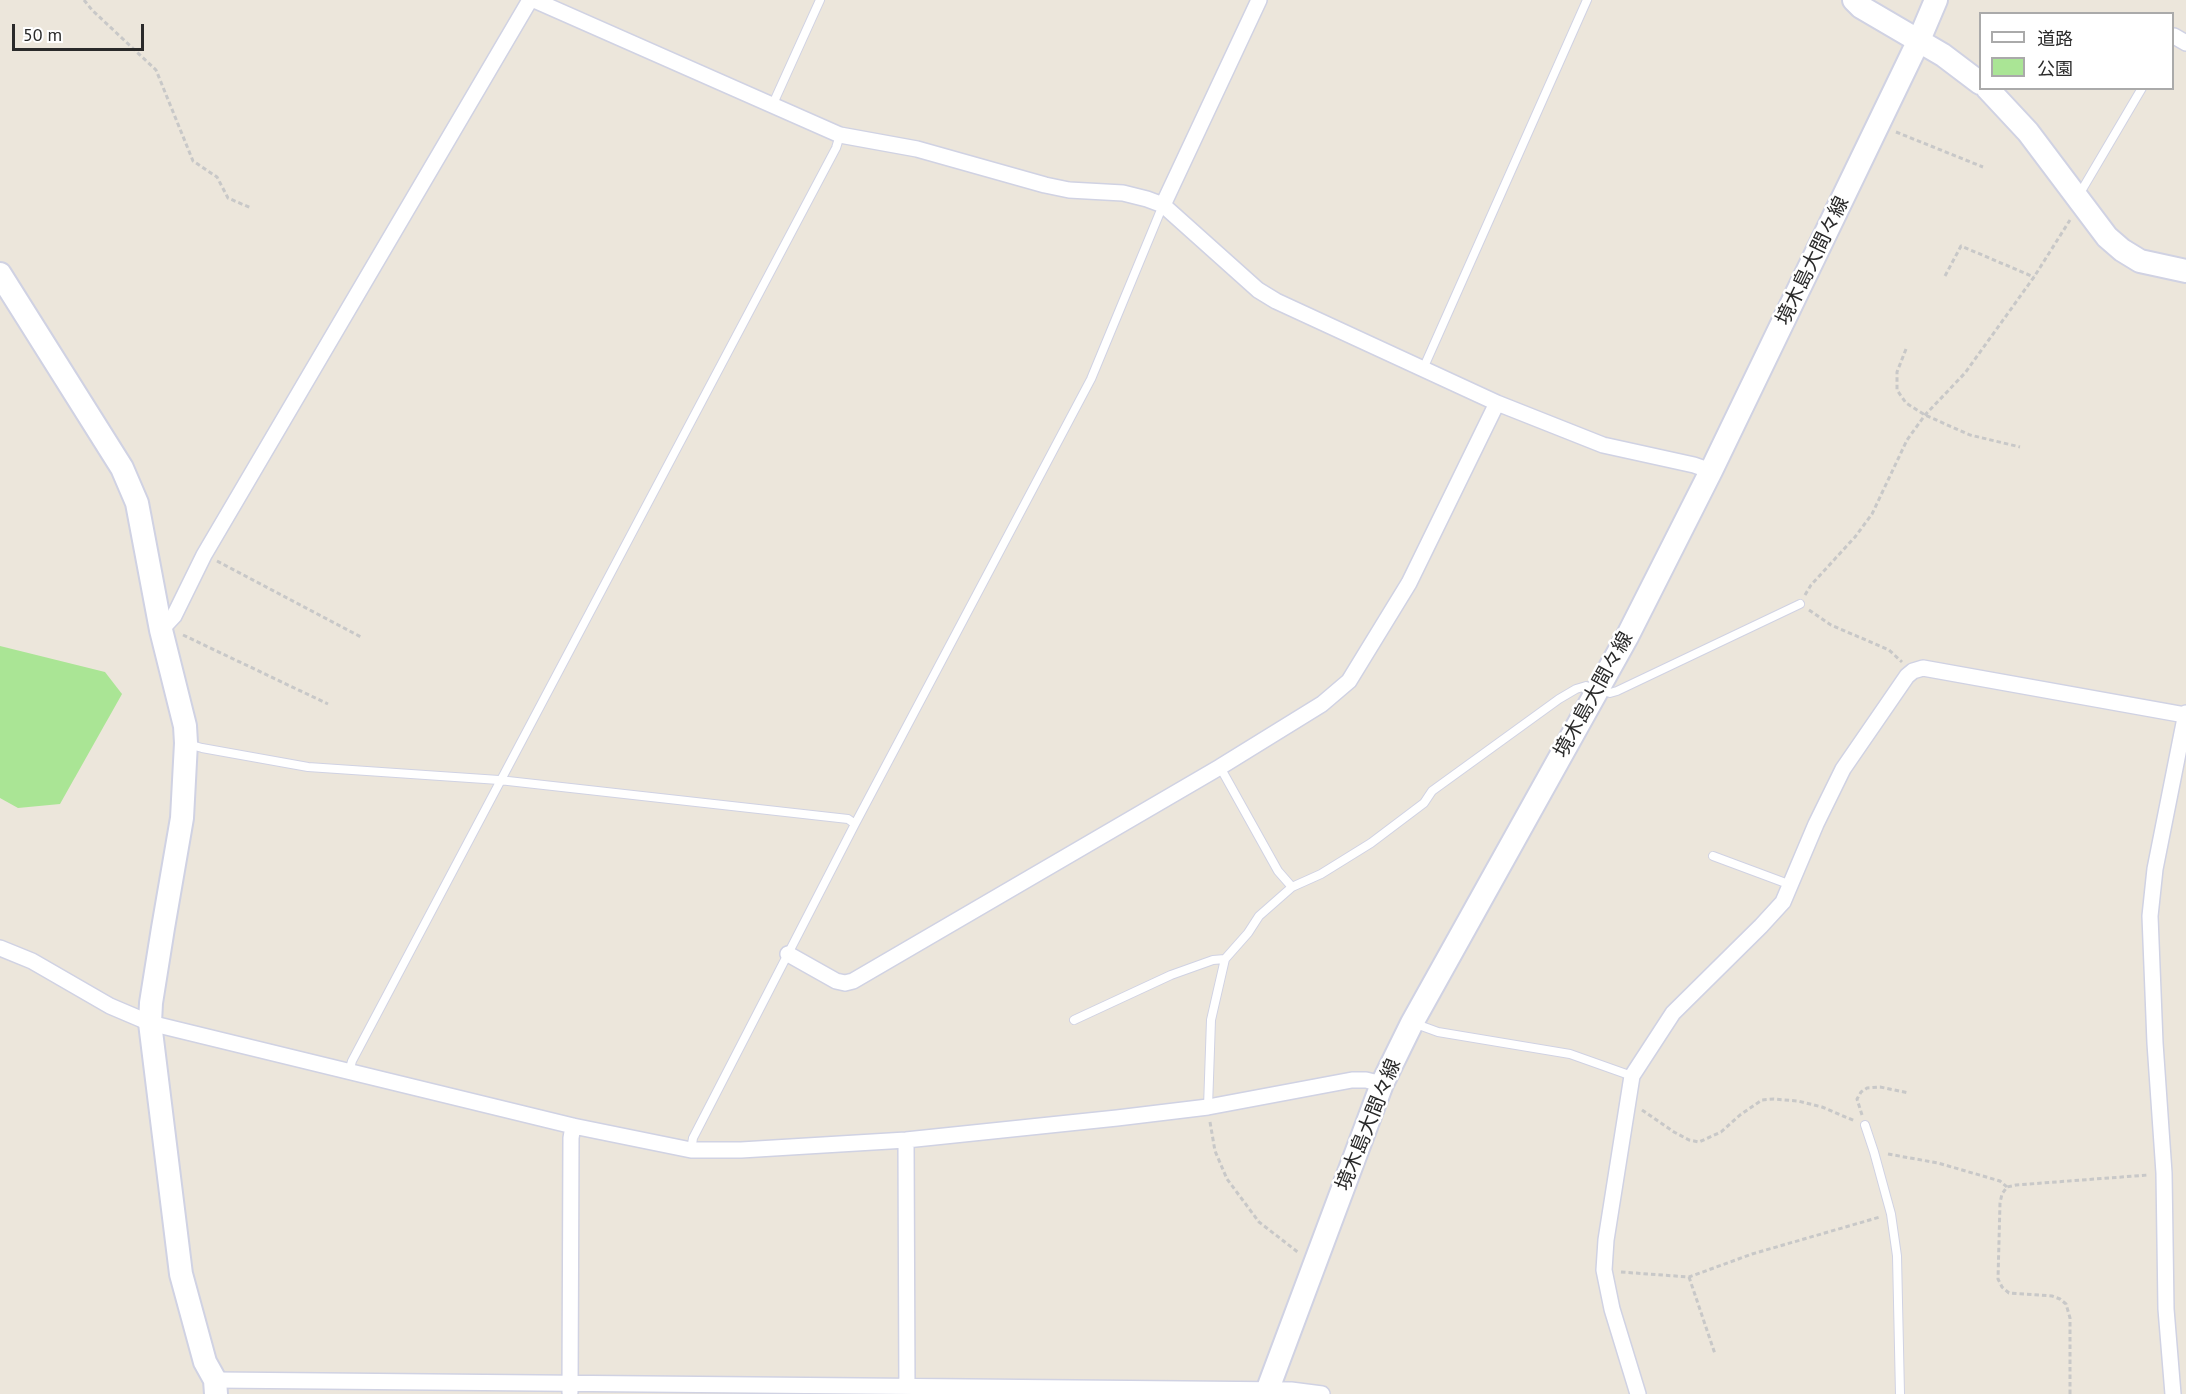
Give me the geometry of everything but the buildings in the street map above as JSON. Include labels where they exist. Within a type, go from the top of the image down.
[{"type":"street","points":[[168,623],[204,555],[532,0],[840,135],[937,154],[1045,185],[1069,190],[1123,194],[1163,205],[1258,290],[1276,301],[1497,403],[1603,445],[1694,465],[1711,471]]},
{"type":"street","points":[[1163,205],[1259,0]]},
{"type":"street","points":[[1854,0],[1861,7],[1943,55],[1979,82]]},
{"type":"street","name":"境木島大間々線","points":[[1267,1392],[1382,1084],[1412,1023],[1627,637],[1711,471],[1919,40],[1936,0]]},
{"type":"street","points":[[1988,90],[2015,116],[2107,237],[2140,261],[2186,271]]},
{"type":"street","points":[[0,274],[122,468],[137,503],[168,623],[186,743],[182,818],[161,938],[150,1023],[182,1274],[215,1387],[1267,1392],[1291,1390],[1322,1394]]},
{"type":"street","points":[[788,954],[836,981],[845,983],[853,981],[1221,767],[1305,716],[1338,692],[1349,681],[1409,583],[1497,403]]},
{"type":"street","points":[[1638,1394],[1612,1309],[1604,1270],[1606,1240],[1632,1076],[1673,1013],[1783,902],[1816,824],[1843,769],[1907,676],[1923,668],[2186,714],[2155,869],[2150,916],[2155,1042],[2164,1173],[2166,1309],[2173,1394]]},
{"type":"street","points":[[0,948],[32,961],[110,1006],[150,1023],[573,1126],[691,1150],[741,1150],[906,1140],[1208,1107],[1352,1080],[1366,1080],[1382,1084]]},
{"type":"street","points":[[570,1389],[571,1138],[573,1126]]},
{"type":"street","points":[[906,1140],[908,1390]]},
{"type":"lane","points":[[772,106],[820,0]]},
{"type":"lane","points":[[1423,369],[1587,0]]},
{"type":"lane","points":[[2078,200],[2141,90]]},
{"type":"lane","points":[[349,1072],[351,1061],[830,159],[840,135]]},
{"type":"lane","points":[[691,1150],[693,1138],[855,824],[1091,379],[1163,205]]},
{"type":"lane","points":[[1208,1107],[1211,1020],[1225,959],[1248,933],[1259,916],[1292,887],[1321,874],[1371,843],[1424,803],[1432,791],[1559,699],[1586,686],[1610,693],[1617,691],[1800,604]]},
{"type":"lane","points":[[186,743],[202,748],[308,767],[499,780],[848,819],[855,824]]},
{"type":"lane","points":[[1221,767],[1278,871],[1292,887]]},
{"type":"lane","points":[[1713,856],[1791,885]]},
{"type":"lane","points":[[1074,1020],[1171,975],[1213,960],[1225,959]]},
{"type":"lane","points":[[1412,1023],[1438,1032],[1570,1054],[1632,1076]]},
{"type":"lane","points":[[1865,1125],[1891,1214],[1898,1256],[1900,1394]]},
{"type":"path","points":[[84,0],[156,70],[193,161],[217,177],[228,198],[250,208]]},
{"type":"path","points":[[1878,125],[1983,167]]},
{"type":"path","points":[[1913,671],[1889,650],[1831,625],[1800,604],[1811,585],[1872,514],[1903,448],[1925,416],[1965,373],[2034,277],[2078,200]]},
{"type":"path","points":[[1945,276],[1961,246],[2034,277]]},
{"type":"path","points":[[1906,349],[1897,372],[1897,390],[1906,403],[1925,416],[1970,435],[2020,447]]},
{"type":"path","points":[[204,555],[362,637]]},
{"type":"path","points":[[168,623],[171,629],[328,704]]},
{"type":"path","points":[[1865,1125],[1857,1099],[1861,1092],[1867,1088],[1880,1087],[1909,1093]]},
{"type":"path","points":[[1627,1103],[1634,1105],[1674,1132],[1689,1140],[1699,1142],[1721,1132],[1762,1100],[1790,1101],[1822,1107],[1865,1125]]},
{"type":"path","points":[[1208,1107],[1215,1151],[1227,1179],[1259,1222],[1315,1265]]},
{"type":"path","points":[[1874,1152],[1938,1163],[2000,1181],[2007,1187],[2164,1173]]},
{"type":"path","points":[[2007,1187],[2000,1203],[1998,1279],[2009,1293],[2052,1296],[2066,1304],[2070,1318],[2070,1394]]},
{"type":"path","points":[[1604,1270],[1689,1277],[1752,1254],[1891,1214]]},
{"type":"path","points":[[1689,1277],[1715,1354]]},
{"type":"green space","points":[[0,646],[105,672],[122,694],[60,804],[18,808],[0,798]]}]
